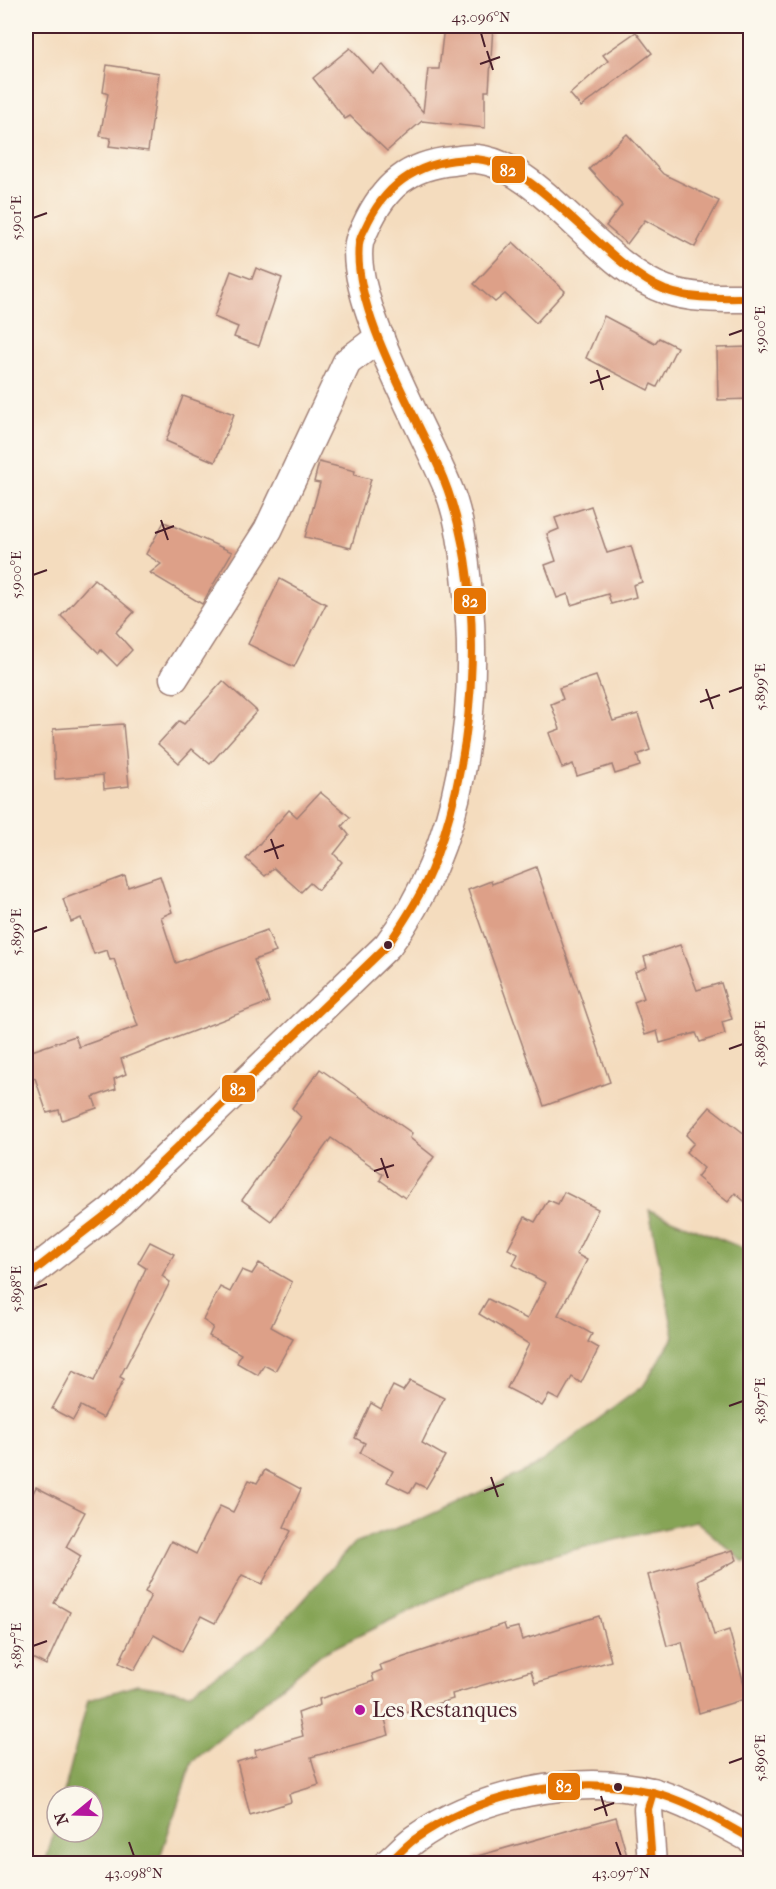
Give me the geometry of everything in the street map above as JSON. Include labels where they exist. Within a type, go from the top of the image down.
[{"type":"street","points":[[26,1277],[111,1211],[388,945],[407,920],[425,888],[455,795],[466,746],[471,699],[472,633],[465,560],[450,492],[380,337],[362,282],[359,243],[376,202],[400,178],[433,163],[478,159],[516,173],[631,272],[666,290],[713,298],[750,298]]},
{"type":"street","points":[[174,678],[268,530],[347,362],[380,337]]},
{"type":"street","points":[[387,1863],[414,1840],[438,1824],[495,1802],[555,1787],[584,1785],[618,1786],[653,1792],[722,1822],[750,1839]]},
{"type":"street","points":[[652,1863],[648,1809],[653,1792]]},
{"type":"green space","points":[[649,1210],[750,1251],[750,1559],[744,1562],[696,1521],[500,1567],[321,1654],[192,1762],[158,1863],[45,1864],[50,1844],[105,1844],[105,1784],[66,1784],[88,1700],[137,1685],[189,1693],[265,1642],[354,1543],[417,1521],[534,1467],[644,1385],[674,1336]]},
{"type":"building","points":[[444,26],[493,26],[489,91],[485,91],[485,128],[422,121],[387,151],[350,116],[345,119],[313,78],[350,48],[373,73],[383,65],[423,112],[428,69],[439,69]]},
{"type":"building","points":[[636,32],[652,53],[581,107],[570,94],[608,61],[603,55]]},
{"type":"building","points":[[107,65],[159,73],[148,151],[109,146],[111,138],[100,136],[108,94],[103,92]]},
{"type":"building","points":[[627,134],[663,174],[719,201],[695,247],[645,220],[627,244],[606,226],[622,205],[589,169]]},
{"type":"building","points":[[513,242],[565,291],[536,323],[505,294],[495,302],[474,284]]},
{"type":"building","points":[[256,268],[282,278],[259,346],[234,337],[238,327],[214,317],[231,271],[252,279]]},
{"type":"building","points":[[604,316],[655,343],[659,338],[677,347],[657,387],[651,384],[648,390],[586,358]]},
{"type":"building","points":[[750,347],[750,399],[718,400],[717,348]]},
{"type":"building","points":[[183,396],[234,414],[215,462],[166,441]]},
{"type":"building","points":[[319,462],[355,471],[354,475],[371,479],[351,548],[305,537],[320,483],[314,482]]},
{"type":"building","points":[[591,506],[607,553],[631,546],[642,582],[633,585],[636,597],[611,604],[608,594],[571,605],[568,594],[557,598],[545,565],[556,561],[547,534],[559,529],[555,518]]},
{"type":"building","points":[[164,522],[232,552],[202,604],[150,573],[161,564],[146,554]]},
{"type":"building","points":[[94,579],[134,612],[116,632],[132,650],[117,666],[101,650],[99,653],[61,616]]},
{"type":"building","points":[[280,579],[326,604],[294,667],[248,644]]},
{"type":"building","points":[[596,676],[613,721],[638,714],[650,750],[637,755],[640,766],[615,774],[612,765],[577,776],[573,764],[562,768],[549,733],[560,729],[551,704],[563,699],[559,688]]},
{"type":"building","points":[[223,681],[257,711],[210,764],[192,749],[179,763],[158,744],[179,721],[184,724]]},
{"type":"building","points":[[123,724],[129,786],[104,789],[103,775],[55,779],[53,729]]},
{"type":"building","points":[[320,792],[350,817],[342,826],[349,835],[334,854],[342,862],[318,890],[310,883],[301,892],[274,868],[265,876],[246,859],[289,810],[297,817]]},
{"type":"building","points":[[536,867],[610,1082],[544,1106],[468,890],[491,881],[492,884]]},
{"type":"building","points":[[125,876],[128,887],[160,876],[172,912],[161,917],[176,963],[267,930],[276,952],[254,960],[269,1002],[121,1059],[126,1074],[114,1079],[116,1089],[93,1097],[97,1108],[62,1120],[59,1110],[47,1113],[35,1078],[26,1081],[26,1053],[75,1036],[79,1047],[138,1026],[114,959],[110,960],[107,950],[94,954],[81,918],[71,922],[63,899]]},
{"type":"building","points":[[680,945],[697,990],[721,983],[732,1019],[722,1022],[725,1034],[700,1042],[696,1033],[660,1043],[657,1031],[645,1035],[634,1002],[644,998],[635,972],[647,967],[644,957]]},
{"type":"building","points":[[320,1069],[412,1133],[410,1138],[434,1157],[405,1198],[380,1180],[383,1174],[331,1138],[271,1221],[242,1200],[301,1117],[292,1108]]},
{"type":"building","points":[[710,1107],[750,1138],[750,1206],[735,1193],[728,1202],[697,1177],[704,1168],[686,1152],[694,1143],[686,1135]]},
{"type":"building","points":[[564,1192],[598,1209],[576,1254],[587,1260],[558,1315],[592,1334],[588,1342],[599,1348],[581,1383],[572,1377],[559,1400],[549,1395],[542,1406],[507,1388],[529,1344],[479,1314],[488,1299],[527,1319],[546,1283],[513,1265],[518,1254],[508,1249],[525,1217],[535,1222],[548,1200],[558,1204]]},
{"type":"building","points":[[150,1242],[174,1254],[162,1276],[170,1282],[120,1377],[124,1379],[103,1418],[81,1406],[73,1420],[52,1409],[73,1371],[94,1381],[146,1268],[138,1263]]},
{"type":"building","points":[[259,1263],[292,1282],[271,1327],[293,1339],[275,1371],[264,1365],[258,1375],[237,1363],[241,1354],[209,1336],[213,1327],[203,1320],[220,1287],[230,1292],[242,1270],[252,1274]]},
{"type":"building","points":[[410,1381],[444,1398],[422,1443],[445,1456],[426,1488],[416,1483],[410,1493],[387,1482],[393,1471],[360,1453],[365,1443],[355,1438],[371,1403],[381,1409],[393,1386],[403,1391]]},
{"type":"building","points":[[265,1470],[301,1489],[284,1527],[291,1531],[262,1584],[242,1575],[215,1623],[201,1616],[182,1651],[154,1635],[134,1670],[119,1663],[151,1595],[145,1592],[171,1541],[196,1554],[220,1506],[233,1512],[249,1480],[257,1483]]},
{"type":"building","points":[[36,1487],[85,1512],[66,1547],[81,1556],[54,1603],[70,1612],[46,1665],[26,1655],[26,1508]]},
{"type":"building","points":[[733,1550],[737,1560],[698,1580],[714,1635],[729,1630],[748,1698],[699,1713],[682,1642],[667,1646],[648,1575]]},
{"type":"building","name":"Les Restanques","points":[[599,1616],[611,1661],[535,1683],[531,1671],[452,1694],[453,1699],[385,1719],[389,1735],[311,1757],[319,1785],[289,1794],[291,1802],[250,1815],[237,1762],[256,1756],[255,1750],[303,1736],[298,1713],[320,1705],[319,1699],[374,1681],[372,1674],[382,1670],[380,1665],[504,1624],[506,1630],[518,1627],[522,1640]]},
{"type":"building","points":[[616,1817],[629,1863],[475,1863],[474,1857]]},
{"type":"transit line","name":"82","points":[[26,1277],[111,1211],[388,945],[431,871],[450,815],[461,767],[472,663],[471,610],[465,559],[454,510],[438,466],[386,357],[365,298],[359,270],[359,244],[377,207],[398,184],[424,168],[454,160],[471,159],[495,163],[519,175],[544,193],[617,259],[641,277],[665,290],[696,297],[750,298]]},
{"type":"transit line","name":"82","points":[[388,1864],[415,1839],[469,1810],[498,1799],[559,1787],[590,1785],[651,1792],[690,1806],[750,1838]]},
{"type":"transit line","name":"82","points":[[652,1864],[648,1809],[653,1792]]},
{"type":"place","name":"Les Restanques","points":[[360,1710]]}]
